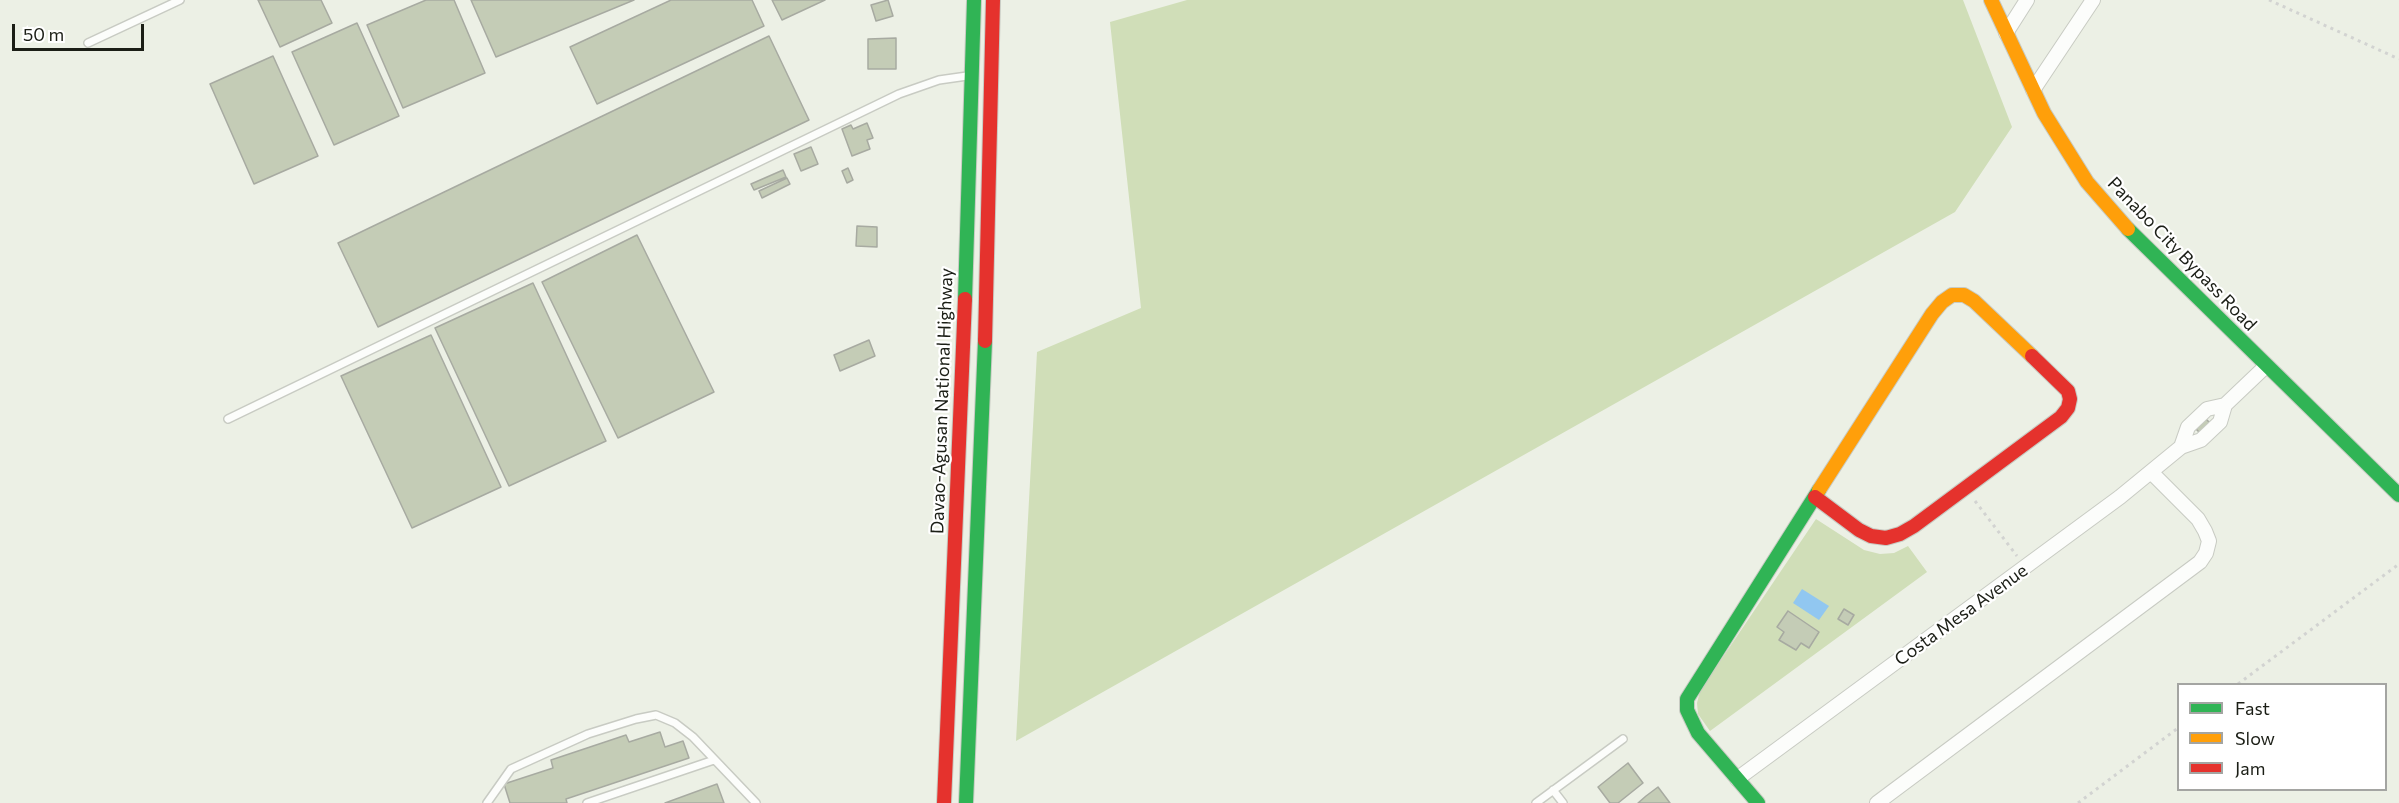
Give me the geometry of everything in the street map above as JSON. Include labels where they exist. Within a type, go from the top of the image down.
[{"type":"main road","name":"Davao-Agusan National Highway","points":[[944,803],[964,322],[974,0]]},
{"type":"main road","points":[[966,803],[986,324],[993,0]]},
{"type":"main road","name":"Panabo City Bypass Road","points":[[1991,0],[2033,90],[2069,155],[2087,182],[2119,220],[2399,495]]},
{"type":"main road","points":[[1758,803],[1694,728],[1687,710],[1687,699],[1815,497],[1932,314],[1942,302],[1952,295],[1964,295],[1974,301],[2062,384],[2070,399],[2068,408],[2061,417],[1900,534],[1886,538],[1871,536],[1858,530],[1815,497]]},
{"type":"main road","points":[[964,322],[986,324]]},
{"type":"street","points":[[2006,33],[2027,0]]},
{"type":"street","points":[[2033,90],[2093,0]]},
{"type":"street","name":"Costa Mesa Avenue","points":[[1737,779],[2151,472],[2181,447],[2188,427],[2207,409],[2225,405],[2266,366]]},
{"type":"street","points":[[1877,803],[2200,562],[2206,553],[2209,541],[2205,531],[2198,519],[2151,472]]},
{"type":"lane","points":[[88,44],[180,0]]},
{"type":"lane","points":[[228,419],[899,94],[939,80],[991,76]]},
{"type":"lane","points":[[487,803],[511,769],[588,734],[636,718],[656,716],[675,723],[756,803]]},
{"type":"lane","points":[[1536,803],[1623,739]]},
{"type":"lane","points":[[587,803],[714,760]]},
{"type":"lane","points":[[1553,790],[1563,803]]},
{"type":"path","points":[[2269,0],[2399,59]]},
{"type":"path","points":[[1965,488],[2025,567]]},
{"type":"path","points":[[2239,683],[2399,564]]},
{"type":"path","points":[[2078,803],[2177,730]]},
{"type":"green space","points":[[1187,0],[1963,0],[2012,127],[1955,212],[1016,741],[1037,352],[1141,308],[1110,22]]},
{"type":"green space","points":[[1816,519],[1864,550],[1880,554],[1894,553],[1908,546],[1927,572],[1710,731],[1698,714],[1697,703],[1700,691]]},
{"type":"water","points":[[1802,589],[1829,606],[1819,620],[1793,603]]},
{"type":"building","points":[[258,0],[321,0],[332,23],[280,47]]},
{"type":"building","points":[[426,0],[454,0],[485,73],[403,108],[367,25]]},
{"type":"building","points":[[471,0],[634,0],[496,57]]},
{"type":"building","points":[[671,0],[752,0],[764,26],[597,104],[570,47]]},
{"type":"building","points":[[772,0],[825,0],[782,20]]},
{"type":"building","points":[[888,0],[893,16],[876,21],[871,5]]},
{"type":"building","points":[[357,23],[399,116],[334,145],[292,52]]},
{"type":"building","points":[[769,36],[809,120],[378,327],[338,243]]},
{"type":"building","points":[[896,38],[896,69],[868,69],[868,39]]},
{"type":"building","points":[[273,56],[318,156],[254,184],[210,84]]},
{"type":"building","points":[[867,123],[873,138],[867,140],[870,149],[852,156],[842,129],[851,125],[853,129]]},
{"type":"building","points":[[811,147],[818,164],[801,171],[794,154]]},
{"type":"building","points":[[848,168],[853,180],[847,183],[842,171]]},
{"type":"building","points":[[783,170],[786,177],[754,190],[751,184]]},
{"type":"building","points":[[787,178],[790,184],[762,198],[759,191]]},
{"type":"building","points":[[857,226],[877,227],[877,247],[856,246]]},
{"type":"building","points":[[637,235],[714,392],[618,438],[542,282]]},
{"type":"building","points":[[533,283],[606,441],[509,486],[435,328]]},
{"type":"building","points":[[431,335],[501,487],[412,528],[341,376]]},
{"type":"building","points":[[869,340],[875,356],[840,371],[834,355]]},
{"type":"building","points":[[2205,418],[2211,424],[2201,434],[2195,428]]},
{"type":"building","points":[[1844,609],[1854,615],[1848,625],[1838,619]]},
{"type":"building","points":[[1788,611],[1819,632],[1809,648],[1801,643],[1796,650],[1779,640],[1784,632],[1777,627]]},
{"type":"building","points":[[660,732],[665,747],[683,741],[689,758],[566,799],[567,803],[510,803],[504,784],[553,768],[551,760],[626,735],[629,742]]},
{"type":"building","points":[[1628,763],[1643,783],[1618,803],[1610,803],[1598,787]]},
{"type":"building","points":[[717,784],[724,803],[665,803]]},
{"type":"building","points":[[1658,787],[1670,803],[1638,803],[1646,796]]},
{"type":"traffic: fast","points":[[965,299],[974,0]]},
{"type":"traffic: fast","points":[[2128,229],[2399,495]]},
{"type":"traffic: fast","points":[[966,803],[985,341]]},
{"type":"traffic: fast","points":[[1758,803],[1698,733],[1687,710],[1687,699],[1819,490]]},
{"type":"traffic: slow","points":[[1991,0],[2044,113],[2087,182],[2128,229]]},
{"type":"traffic: slow","points":[[1819,490],[1932,314],[1942,302],[1952,295],[1964,295],[1974,301],[2032,356]]},
{"type":"traffic: jam","points":[[985,341],[993,0]]},
{"type":"traffic: jam","points":[[944,803],[965,299]]},
{"type":"traffic: jam","points":[[1815,497],[1859,530],[1871,536],[1886,538],[1900,534],[1914,526],[2061,417],[2068,408],[2070,399],[2068,391],[2032,356]]}]
